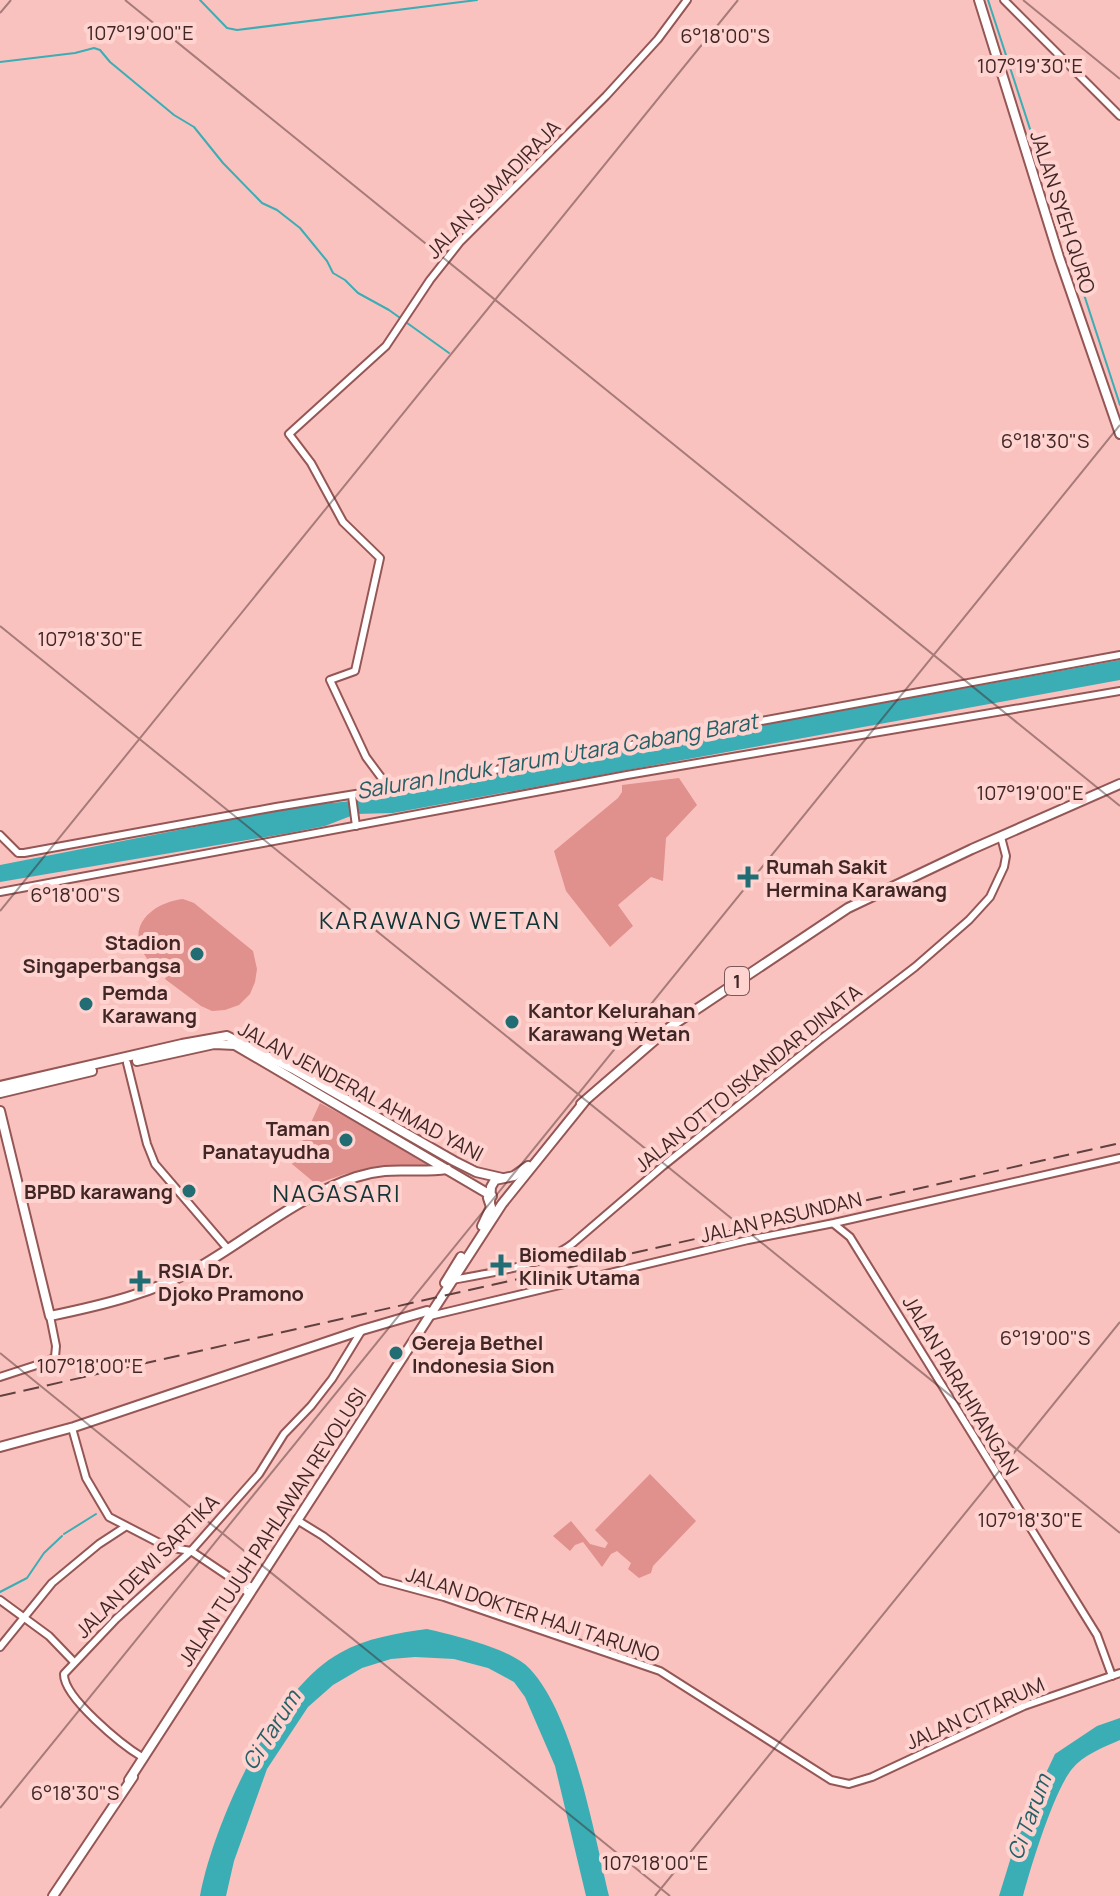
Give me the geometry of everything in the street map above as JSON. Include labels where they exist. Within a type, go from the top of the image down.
[{"type":"main road","name":"JALAN SYEH QURO","points":[[979,0],[1059,257],[1120,434]]},
{"type":"main road","name":"JALAN TUJUH PAHLAWAN REVOLUSI","points":[[53,1896],[297,1520],[490,1212],[492,1184],[497,1179],[520,1173],[534,1161],[614,1072],[670,1027],[848,908],[1120,781]]},
{"type":"main road","name":"JALAN TUJUH PAHLAWAN REVOLUSI","points":[[878,892],[905,874],[1120,781]]},
{"type":"main road","name":"JALAN JENDERAL AHMAD YANI","points":[[0,1093],[227,1036],[454,1161],[476,1172],[514,1181],[516,1187]]},
{"type":"main road","name":"JALAN JENDERAL AHMAD YANI","points":[[113,1063],[229,1043],[293,1074],[491,1199],[508,1198]]},
{"type":"main road","name":"JALAN JENDERAL AHMAD YANI","points":[[0,1086],[86,1070]]},
{"type":"main road","name":"JALAN TUJUH PAHLAWAN REVOLUSI","points":[[427,1314],[516,1187],[585,1101]]},
{"type":"main road","points":[[0,1111],[50,1316],[113,1303],[143,1293],[201,1266],[315,1194],[356,1177],[383,1169],[447,1169]]},
{"type":"main road","points":[[0,1447],[72,1428],[362,1330],[427,1314]]},
{"type":"main road","points":[[400,1319],[415,1333]]},
{"type":"main road","name":"JALAN TUJUH PAHLAWAN REVOLUSI","points":[[129,1780],[158,1735]]},
{"type":"street","name":"JALAN SUMADIRAJA","points":[[389,788],[366,757],[330,680],[355,671],[380,558],[343,522],[303,451],[289,434],[386,346],[430,280],[474,226],[606,96],[658,39],[687,0]]},
{"type":"street","points":[[1004,0],[1120,116]]},
{"type":"street","points":[[0,835],[21,854],[276,807],[352,797],[1120,655]]},
{"type":"street","points":[[0,892],[627,775],[1120,691]]},
{"type":"street","points":[[352,797],[356,826]]},
{"type":"street","name":"JALAN OTTO ISKANDAR DINATA","points":[[452,1280],[498,1272],[563,1251],[663,1166],[915,967],[969,920],[990,897],[1006,860],[1001,837]]},
{"type":"street","points":[[127,1063],[155,1164],[227,1248]]},
{"type":"street","name":"JALAN PASUNDAN","points":[[427,1314],[1120,1158]]},
{"type":"street","points":[[850,1237],[855,1217]]},
{"type":"street","name":"JALAN PARAHIYANGAN","points":[[834,1223],[850,1237],[1097,1635],[1112,1676]]},
{"type":"street","points":[[437,1301],[441,1308],[449,1310]]},
{"type":"street","points":[[0,1377],[55,1357],[50,1316]]},
{"type":"street","name":"JALAN DEWI SARTIKA","points":[[142,1757],[102,1727],[65,1683],[64,1674],[116,1619],[191,1551],[259,1474],[284,1434],[309,1408],[362,1330]]},
{"type":"street","points":[[336,1340],[345,1344],[349,1352]]},
{"type":"street","points":[[72,1428],[86,1478],[107,1515],[167,1547],[191,1551],[250,1590]]},
{"type":"street","name":"JALAN DOKTER HAJI TARUNO","points":[[297,1520],[384,1581],[444,1597],[660,1671],[831,1780],[844,1785]]},
{"type":"street","points":[[0,1647],[52,1583],[125,1527]]},
{"type":"street","points":[[0,1600],[49,1636],[74,1662]]},
{"type":"street","name":"JALAN CITARUM","points":[[844,1785],[872,1777],[1024,1706],[1120,1673]]},
{"type":"shaded area","points":[[679,778],[697,805],[666,838],[663,881],[651,877],[618,905],[633,926],[610,947],[566,891],[554,851],[618,798],[622,785]]},
{"type":"shaded area","name":"Stadion Singaperbangsa","points":[[183,899],[194,903],[253,951],[257,969],[255,982],[250,994],[239,1005],[212,1011],[201,1006],[165,979],[167,976],[144,954],[139,933],[146,916],[163,905]]},
{"type":"shaded area","name":"Taman Panatayudha","points":[[320,1103],[435,1165],[433,1169],[386,1166],[345,1174],[316,1184],[292,1164]]},
{"type":"shaded area","points":[[650,1474],[696,1521],[653,1566],[651,1573],[639,1578],[628,1569],[631,1563],[617,1551],[602,1567],[583,1542],[570,1551],[553,1536],[571,1521],[590,1544],[605,1548],[608,1543],[595,1530]]},
{"type":"water","points":[[1120,660],[1120,680],[393,813],[356,814],[325,826],[289,833],[0,882],[0,865],[306,805],[350,801]]},
{"type":"water","name":"Ci Tarum","points":[[427,1629],[510,1655],[530,1669],[545,1690],[559,1716],[580,1777],[609,1896],[586,1896],[555,1766],[525,1697],[514,1682],[488,1668],[454,1659],[415,1657],[391,1659],[362,1668],[333,1685],[308,1707],[267,1769],[234,1861],[226,1896],[200,1896],[218,1833],[233,1797],[250,1761],[292,1696],[316,1671],[360,1643]]},
{"type":"water","name":"Ci Tarum","points":[[1120,1718],[1120,1740],[1082,1760],[1065,1780],[1044,1830],[1023,1896],[999,1896],[1020,1828],[1055,1754],[1097,1726]]},
{"type":"waterway","points":[[200,0],[227,28],[237,30],[477,0]]},
{"type":"waterway","points":[[988,0],[1120,405]]},
{"type":"waterway","points":[[0,62],[94,48],[100,50],[110,62],[174,115],[194,127],[262,203],[300,228],[333,273],[449,353]]},
{"type":"waterway","points":[[64,1534],[96,1514]]},
{"type":"waterway","points":[[0,1592],[27,1578],[44,1553],[62,1536]]},
{"type":"railway","points":[[0,1396],[1120,1143]]},
{"type":"place","name":"Rumah Sakit Hermina Karawang","points":[[748,877]]},
{"type":"place","name":"Stadion Singaperbangsa","points":[[197,954]]},
{"type":"place","name":"Pemda Karawang","points":[[86,1004]]},
{"type":"place","name":"Kantor Kelurahan Karawang Wetan","points":[[512,1022]]},
{"type":"place","name":"Taman Panatayudha","points":[[346,1140]]},
{"type":"place","name":"BPBD karawang","points":[[189,1191]]},
{"type":"place","name":"Biomedilab Klinik Utama","points":[[501,1265]]},
{"type":"place","name":"RSIA Dr. Djoko Pramono","points":[[140,1281]]},
{"type":"place","name":"Gereja Bethel Indonesia Sion","points":[[396,1353]]},
{"type":"district","name":"KARAWANG WETAN","points":[[440,919]]},
{"type":"district","name":"NAGASARI","points":[[337,1192]]},
{"type":"water label","name":"Saluran Induk Tarum Utara Cabang Barat","points":[[557,756]]}]
